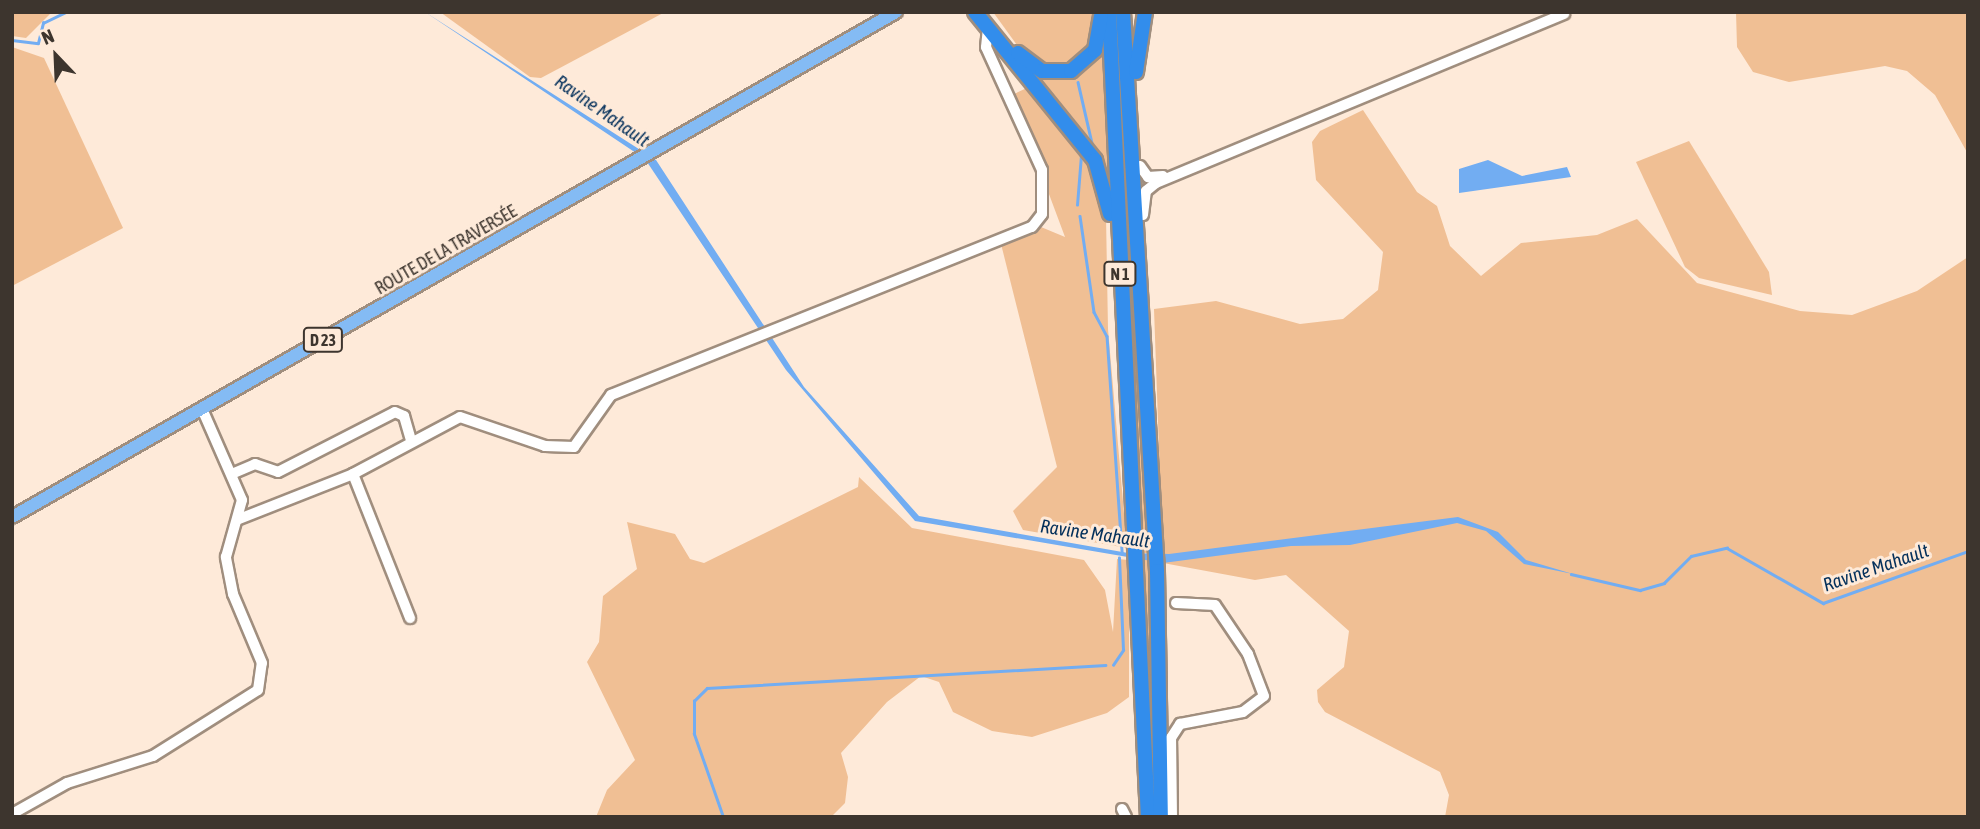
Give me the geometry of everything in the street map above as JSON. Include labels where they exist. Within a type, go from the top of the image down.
[{"type":"highway","points":[[975,12],[1098,166],[1120,279]]},
{"type":"highway","points":[[986,12],[1028,62],[1055,74],[1092,56],[1101,12]]},
{"type":"highway","name":"N 1","points":[[1109,12],[1134,573],[1148,817]]},
{"type":"highway","name":"N 1","points":[[1123,12],[1157,571],[1161,817]]},
{"type":"highway","points":[[1145,12],[1135,56],[1143,215],[1145,389]]},
{"type":"main road","name":"ROUTE DE LA TRAVERSÉE","points":[[12,517],[896,12]]},
{"type":"street","points":[[1143,215],[1148,188],[1181,172],[1564,14]]},
{"type":"street","points":[[239,519],[353,474],[411,442],[470,417],[545,446],[574,447],[611,395],[1038,222],[1042,170],[986,47],[988,28]]},
{"type":"street","points":[[1140,166],[1151,178],[1181,172]]},
{"type":"street","points":[[12,814],[67,783],[153,756],[258,690],[262,663],[228,571],[239,519],[234,473],[202,409]]},
{"type":"street","points":[[234,473],[255,464],[278,472],[394,412],[404,416],[411,442]]},
{"type":"street","points":[[353,474],[410,618]]},
{"type":"street","points":[[1172,817],[1171,738],[1180,724],[1242,712],[1264,696],[1248,654],[1215,605],[1175,603]]},
{"type":"shaded area","points":[[12,12],[52,12],[26,38],[12,36]]},
{"type":"shaded area","points":[[440,12],[665,12],[541,78],[530,77]]},
{"type":"shaded area","points":[[993,12],[1096,12],[1090,56],[1054,71],[1019,48]]},
{"type":"shaded area","points":[[1736,12],[1968,12],[1968,154],[1935,95],[1907,71],[1885,66],[1789,82],[1753,72],[1737,47]]},
{"type":"shaded area","points":[[12,47],[44,58],[123,228],[12,286]]},
{"type":"shaded area","points":[[1104,50],[1107,175],[1033,72],[1072,77]]},
{"type":"shaded area","points":[[1031,86],[1086,155],[1106,216],[1108,329],[1127,548],[1023,530],[1013,511],[1057,467],[1000,240],[1041,227],[1065,237],[1012,95]]},
{"type":"shaded area","points":[[1363,110],[1417,192],[1437,206],[1450,246],[1481,276],[1521,243],[1597,235],[1637,219],[1697,283],[1800,311],[1852,315],[1917,291],[1968,257],[1968,817],[1445,817],[1449,795],[1440,772],[1325,712],[1318,702],[1317,690],[1344,667],[1349,631],[1286,575],[1255,580],[1163,563],[1154,309],[1216,301],[1300,324],[1343,319],[1378,290],[1383,252],[1316,180],[1312,142],[1320,131]]},
{"type":"shaded area","points":[[1689,141],[1769,272],[1772,295],[1699,278],[1685,267],[1636,162]]},
{"type":"shaded area","points":[[1126,285],[1134,285],[1151,554],[1139,552]]},
{"type":"shaded area","points":[[859,477],[912,528],[1084,560],[1105,590],[1113,632],[1117,559],[1129,560],[1129,697],[1107,713],[1032,737],[992,731],[953,712],[939,682],[921,676],[887,702],[841,753],[848,777],[845,803],[831,817],[596,817],[607,790],[635,760],[587,662],[599,642],[603,596],[637,569],[627,522],[675,534],[690,559],[704,563],[858,487]]},
{"type":"shaded area","points":[[1140,560],[1152,560],[1155,681],[1149,684]]},
{"type":"water","points":[[425,12],[656,160],[804,387],[919,516],[1128,553],[1169,554],[1458,517],[1498,532],[1526,560],[1573,574],[1524,564],[1486,531],[1457,523],[1350,545],[1291,546],[1163,563],[915,521],[786,370],[645,159]]},
{"type":"water","points":[[1488,160],[1522,176],[1567,167],[1571,177],[1459,193],[1459,169]]},
{"type":"waterway","name":"Ravine Mahault","points":[[12,40],[38,43],[43,23],[66,12]]},
{"type":"waterway","name":"Ravine Mahault","points":[[106,12],[127,12]]},
{"type":"waterway","points":[[1078,82],[1092,143]]},
{"type":"waterway","points":[[1077,205],[1081,155]]},
{"type":"waterway","points":[[1080,216],[1094,312],[1107,336],[1122,552]]},
{"type":"waterway","name":"Ravine Mahault","points":[[1571,574],[1640,590],[1664,583],[1691,556],[1727,548],[1823,603],[1968,551]]},
{"type":"waterway","points":[[1113,665],[1123,650],[1119,558]]},
{"type":"waterway","points":[[723,817],[694,734],[694,701],[707,688],[1105,665]]}]
